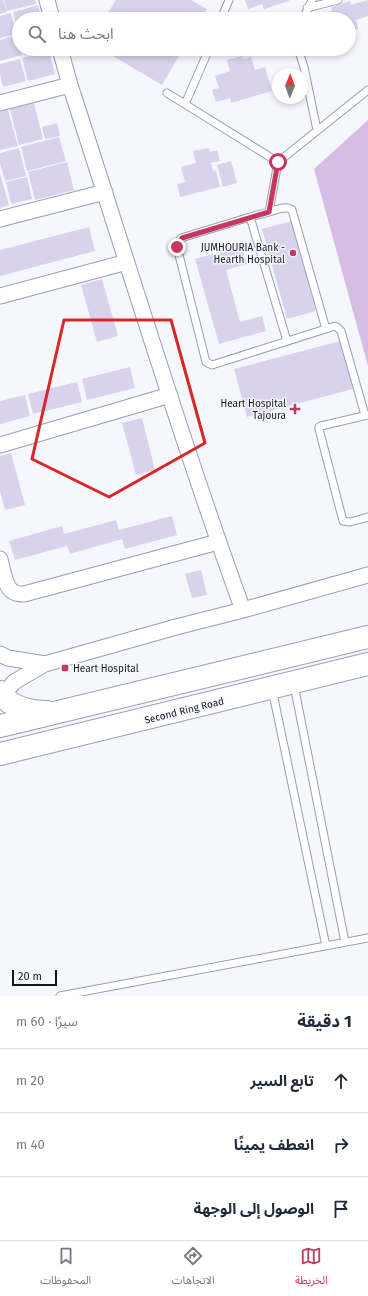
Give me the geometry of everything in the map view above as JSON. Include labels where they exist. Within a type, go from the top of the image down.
[{"type":"highway","points":[[4,753],[0,726],[368,637]]},
{"type":"highway","name":"Second Ring Road","points":[[4,753],[272,689],[368,664]]},
{"type":"highway","points":[[2,694],[9,702],[24,709],[40,712],[64,711]]},
{"type":"street","points":[[47,0],[50,12]]},
{"type":"street","points":[[62,56],[170,396],[218,542],[243,610]]},
{"type":"street","points":[[0,103],[70,85]]},
{"type":"street","points":[[0,219],[105,192]]},
{"type":"street","points":[[0,296],[127,262]]},
{"type":"street","points":[[0,445],[170,396]]},
{"type":"street","points":[[0,559],[7,585],[11,591],[17,594],[24,594],[218,542]]},
{"type":"street","points":[[2,694],[14,682],[45,664],[368,574]]},
{"type":"street","points":[[0,654],[8,658],[45,664]]},
{"type":"lane","points":[[225,12],[229,0]]},
{"type":"lane","points":[[306,12],[312,0]]},
{"type":"lane","points":[[307,8],[338,0]]},
{"type":"lane","points":[[185,104],[206,56]]},
{"type":"lane","points":[[300,56],[317,130]]},
{"type":"lane","points":[[269,212],[278,162],[368,90]]},
{"type":"lane","points":[[167,93],[278,162]]},
{"type":"lane","points":[[326,329],[292,210],[289,208],[250,217],[182,238],[178,243],[177,247],[206,362],[212,365],[287,341],[326,329],[335,326],[341,331],[367,415],[321,426],[319,429],[343,521],[350,522],[368,517]]},
{"type":"lane","points":[[250,217],[287,341]]},
{"type":"lane","points":[[293,683],[345,942]]},
{"type":"lane","points":[[272,689],[326,946]]},
{"type":"lane","points":[[60,996],[368,938]]},
{"type":"highlighted area","points":[[64,320],[171,320],[205,443],[109,497],[32,459]]},
{"type":"shaded area","points":[[368,120],[368,366],[314,169]]},
{"type":"building","points":[[0,0],[3,0],[7,12],[0,14]]},
{"type":"building","points":[[4,0],[35,0],[36,4],[7,11]]},
{"type":"building","points":[[116,0],[191,0],[207,9],[205,12],[108,12]]},
{"type":"building","points":[[245,0],[289,1],[264,9],[262,4],[248,9]]},
{"type":"building","points":[[368,0],[368,16],[356,20],[356,12],[328,12],[332,11],[331,7],[350,1],[351,5]]},
{"type":"building","points":[[38,5],[40,12],[13,12]]},
{"type":"building","points":[[11,13],[12,35],[0,38],[0,16]]},
{"type":"building","points":[[12,36],[12,56],[18,56],[0,61],[0,40]]},
{"type":"building","points":[[30,56],[50,56],[55,74],[28,81],[22,58]]},
{"type":"building","points":[[113,56],[179,56],[162,85]]},
{"type":"building","points":[[242,56],[243,59],[251,57],[255,70],[265,67],[272,91],[231,103],[230,98],[216,102],[212,90],[219,88],[215,76],[230,71],[227,60]]},
{"type":"building","points":[[20,59],[26,81],[3,87],[0,74],[0,64]]},
{"type":"building","points":[[34,103],[43,139],[19,145],[10,109]]},
{"type":"building","points":[[8,110],[18,146],[0,150],[0,112]]},
{"type":"building","points":[[57,123],[60,136],[45,139],[42,127]]},
{"type":"building","points":[[59,137],[66,161],[27,171],[21,147]]},
{"type":"building","points":[[19,148],[26,176],[5,181],[0,163],[0,153]]},
{"type":"building","points":[[209,148],[210,152],[217,150],[220,161],[211,163],[213,171],[216,170],[220,187],[180,197],[177,184],[185,182],[181,167],[196,163],[193,151]]},
{"type":"building","points":[[231,161],[237,183],[223,187],[217,165]]},
{"type":"building","points":[[67,162],[74,190],[35,200],[28,172]]},
{"type":"building","points":[[0,174],[9,205],[0,208]]},
{"type":"building","points":[[27,177],[32,199],[11,204],[6,182]]},
{"type":"building","points":[[291,221],[316,311],[287,319],[262,229]]},
{"type":"building","points":[[89,227],[95,251],[0,276],[0,250]]},
{"type":"building","points":[[242,246],[247,264],[226,270],[240,322],[262,316],[266,331],[219,344],[195,259]]},
{"type":"building","points":[[102,279],[118,336],[97,342],[81,285]]},
{"type":"building","points":[[340,341],[353,389],[247,417],[234,369]]},
{"type":"building","points":[[130,367],[135,388],[87,400],[82,379]]},
{"type":"building","points":[[77,382],[82,402],[33,414],[28,394]]},
{"type":"building","points":[[25,395],[30,416],[0,424],[0,401]]},
{"type":"building","points":[[142,418],[155,470],[136,475],[122,423]]},
{"type":"building","points":[[11,453],[25,505],[5,510],[0,491],[0,456]]},
{"type":"building","points":[[172,516],[177,535],[125,549],[122,539],[70,554],[67,546],[15,560],[9,541],[62,526],[64,534],[116,520],[119,530]]},
{"type":"building","points":[[201,570],[207,595],[192,598],[185,574]]},
{"type":"place","name":"JUMHOURIA Bank - Hearth Hospital","points":[[293,253]]},
{"type":"place","name":"Heart Hospital Tajoura","points":[[295,409]]},
{"type":"place","name":"Heart Hospital","points":[[65,668]]},
{"type":"route","points":[[177,247],[182,238],[269,212],[278,162]]}]
